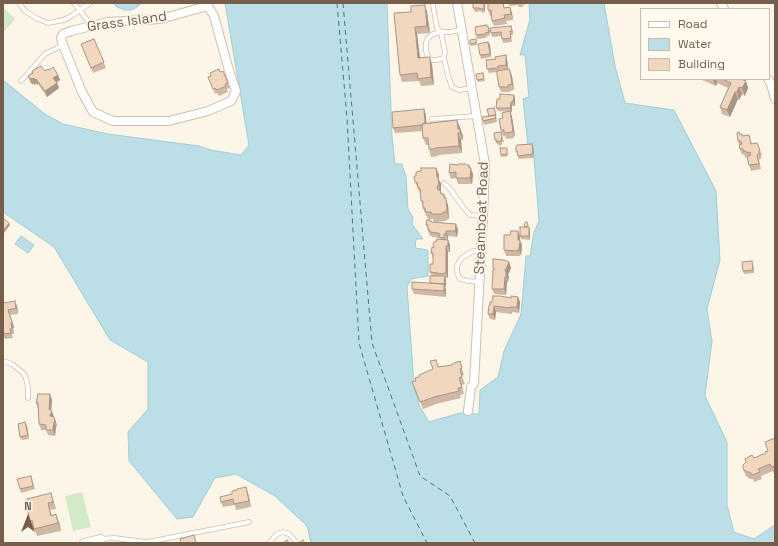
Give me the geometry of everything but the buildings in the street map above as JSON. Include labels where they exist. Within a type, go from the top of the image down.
[{"type":"street","name":"Steamboat Road","points":[[457,3],[485,164],[474,382],[471,387],[468,411]]},
{"type":"street","name":"Grass Island","points":[[208,5],[214,16],[236,91],[231,102],[208,111],[169,121],[113,121],[93,112],[82,92],[63,45],[61,38],[63,34],[108,22],[160,19],[208,5]]},
{"type":"street","points":[[769,80],[775,99]]},
{"type":"lane","points":[[19,3],[25,11],[48,23],[64,20],[90,3]]},
{"type":"lane","points":[[74,3],[91,26]]},
{"type":"lane","points":[[432,3],[434,5],[437,28],[441,32],[445,52],[444,58],[452,87],[459,90],[472,88]]},
{"type":"lane","points":[[444,58],[432,60],[429,58],[426,51],[426,43],[428,38],[433,34],[441,32],[461,30]]},
{"type":"lane","points":[[21,81],[45,54],[63,45]]},
{"type":"lane","points":[[432,119],[477,116]]},
{"type":"lane","points":[[444,183],[470,215],[483,216]]},
{"type":"lane","points":[[479,282],[460,279],[457,273],[457,266],[462,258],[473,251],[481,251]]},
{"type":"lane","points":[[3,361],[12,364],[23,373],[26,378],[28,398]]},
{"type":"lane","points":[[92,542],[114,538],[140,542],[153,542],[249,522]]},
{"type":"lane","points":[[269,543],[278,534],[283,532],[289,534],[297,543]]},
{"type":"lane","points":[[92,542],[110,543]]},
{"type":"green space","points":[[3,7],[15,19],[3,33]]},
{"type":"green space","points":[[82,492],[91,527],[73,531],[65,496]]},
{"type":"water","points":[[113,3],[142,3],[132,10],[125,10],[117,7]]},
{"type":"water","points":[[225,3],[387,3],[392,136],[395,164],[402,164],[406,176],[408,209],[413,217],[412,224],[423,239],[416,239],[415,248],[428,250],[428,276],[411,279],[407,287],[414,385],[419,405],[429,422],[460,413],[479,414],[480,390],[498,377],[504,351],[521,314],[526,256],[530,256],[534,232],[539,221],[533,146],[528,146],[523,99],[529,97],[525,55],[520,55],[530,19],[529,3],[604,3],[615,66],[625,103],[674,110],[716,191],[720,260],[707,309],[712,341],[705,396],[727,442],[727,505],[734,532],[754,539],[775,525],[775,543],[311,543],[307,526],[275,496],[236,474],[215,478],[193,517],[177,519],[129,461],[128,432],[148,409],[148,362],[110,340],[54,247],[3,212],[3,80],[45,114],[63,124],[108,134],[199,146],[211,150],[241,155],[249,145]]},
{"type":"water","points":[[21,236],[34,245],[28,253],[15,244]]},
{"type":"ferry route","points":[[337,3],[347,118],[359,343],[403,496],[427,543]]},
{"type":"ferry route","points":[[343,3],[372,343],[420,476],[450,496],[475,543]]}]
